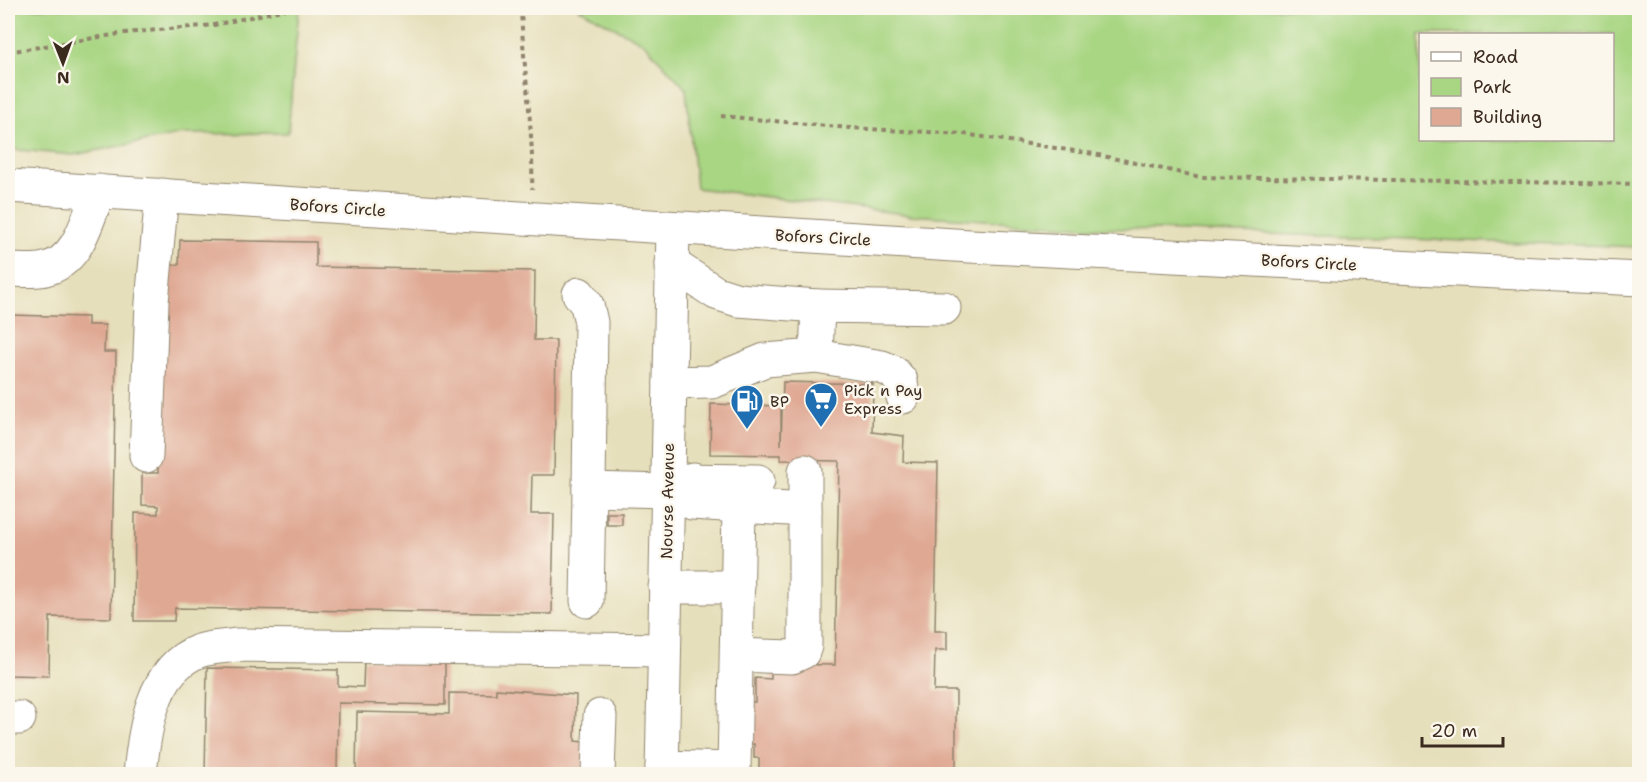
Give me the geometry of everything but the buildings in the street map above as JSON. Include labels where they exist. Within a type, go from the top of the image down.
[{"type":"street","name":"Bofors Circle","points":[[8,186],[673,228],[1640,279]]},
{"type":"street","points":[[8,270],[45,269],[66,260],[76,246],[99,191]]},
{"type":"street","points":[[146,456],[152,302],[162,195]]},
{"type":"street","name":"Nourse Avenue","points":[[662,771],[665,587],[677,492],[670,383],[673,228]]},
{"type":"street","points":[[672,264],[716,292],[738,300],[818,306],[944,308]]},
{"type":"street","points":[[579,294],[587,305],[591,322],[587,601]]},
{"type":"street","points":[[816,356],[818,306]]},
{"type":"street","points":[[670,383],[712,382],[765,360],[816,356],[882,367],[893,372],[901,381],[903,397]]},
{"type":"street","points":[[736,655],[792,657],[803,652],[805,646],[805,471]]},
{"type":"street","points":[[590,489],[677,492],[758,481]]},
{"type":"street","points":[[677,492],[738,508],[805,510]]},
{"type":"street","points":[[662,771],[734,772],[738,508]]},
{"type":"street","points":[[665,587],[738,587]]},
{"type":"street","points":[[140,774],[143,740],[160,685],[178,664],[199,651],[236,645],[664,650]]},
{"type":"street","points":[[598,774],[600,716]]},
{"type":"path","points":[[8,52],[125,33],[214,25],[291,8]]},
{"type":"path","points":[[521,8],[523,56],[533,146],[531,195]]},
{"type":"path","points":[[721,116],[964,134],[1094,154],[1200,177],[1640,184]]},
{"type":"green space","points":[[8,8],[299,8],[288,133],[183,134],[73,155],[8,149]]},
{"type":"green space","points":[[578,8],[1639,8],[1639,247],[1098,228],[912,215],[696,188],[686,89],[644,43]]},
{"type":"place","name":"Pick n Pay Express","points":[[821,428]]},
{"type":"place","name":"BP","points":[[747,430]]}]
